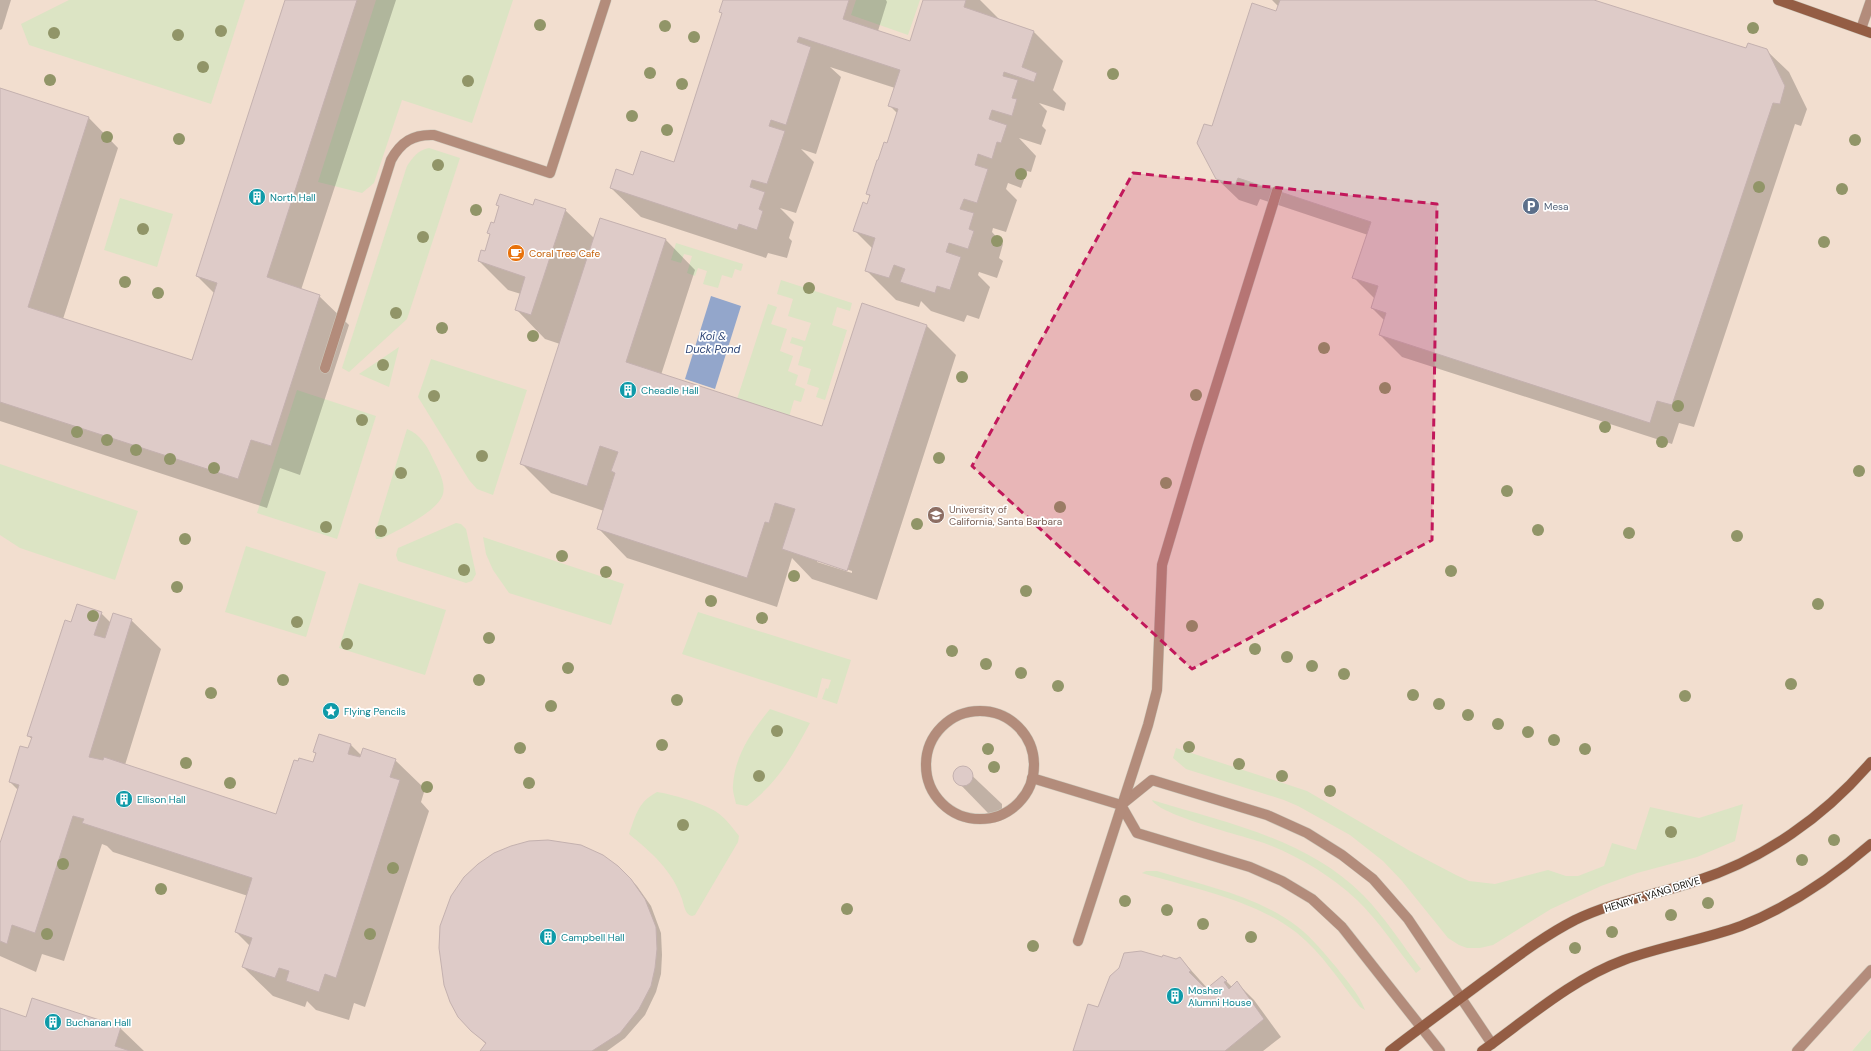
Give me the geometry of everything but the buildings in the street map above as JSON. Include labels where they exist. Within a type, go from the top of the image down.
[{"type":"main road","points":[[1778,0],[1871,33]]},
{"type":"main road","name":"HENRY T. YANG DRIVE","points":[[1390,1051],[1542,938],[1576,920],[1612,905],[1696,881],[1731,868],[1765,851],[1797,831],[1826,808],[1854,782],[1871,762]]},
{"type":"main road","points":[[1482,1051],[1559,996],[1590,976],[1624,960],[1740,926],[1776,910],[1811,890],[1844,867],[1871,844]]},
{"type":"lane","points":[[325,368],[391,160],[396,151],[403,143],[413,137],[434,135],[550,173],[606,0]]},
{"type":"lane","points":[[1860,29],[1871,0]]},
{"type":"lane","points":[[1078,941],[1148,725],[1157,690],[1162,565],[1277,191]]},
{"type":"lane","points":[[971,711],[989,711],[1006,717],[1020,728],[1030,742],[1034,760],[1032,778],[1025,794],[1013,807],[998,816],[980,819],[963,816],[947,807],[935,794],[928,778],[926,760],[930,743],[940,728],[954,717],[971,711]]},
{"type":"lane","points":[[1032,778],[1122,805],[1137,833],[1250,867],[1282,881],[1312,899],[1342,927],[1422,1026],[1440,1051]]},
{"type":"lane","points":[[1122,805],[1152,780],[1267,815],[1307,832],[1342,855],[1373,879],[1408,919],[1462,997],[1492,1044]]},
{"type":"lane","points":[[1797,1051],[1871,970]]},
{"type":"highlighted area","points":[[1133,173],[1437,204],[1432,540],[1192,669],[972,466]]},
{"type":"shaded area","name":"University of California, Santa Barbara","points":[[0,0],[1871,0],[1871,1029],[1852,1051],[0,1051]]},
{"type":"green space","points":[[69,0],[245,0],[211,104],[29,45],[21,24]]},
{"type":"green space","points":[[376,0],[513,0],[472,123],[402,100],[374,183],[362,193],[318,182]]},
{"type":"green space","points":[[856,0],[920,0],[908,35],[851,15]]},
{"type":"green space","points":[[429,148],[460,158],[407,319],[349,372],[342,368],[407,166],[416,154]]},
{"type":"green space","points":[[120,198],[173,214],[157,267],[104,250]]},
{"type":"green space","points":[[676,243],[743,264],[741,271],[735,269],[732,278],[722,275],[718,288],[703,284],[707,271],[698,268],[695,276],[687,273],[692,256],[684,254],[681,263],[671,260]]},
{"type":"green space","points":[[781,280],[852,303],[850,311],[837,307],[832,325],[847,330],[825,400],[816,397],[819,388],[807,384],[811,369],[798,365],[803,347],[790,343],[792,337],[805,341],[811,323],[788,316],[793,299],[777,294]]},
{"type":"green space","points":[[768,304],[777,307],[771,324],[787,329],[780,351],[793,356],[788,371],[798,375],[795,385],[805,389],[801,402],[794,400],[789,417],[737,399]]},
{"type":"green space","points":[[399,347],[389,387],[359,374]]},
{"type":"green space","points":[[431,359],[527,390],[493,495],[477,489],[469,480],[418,397]]},
{"type":"green space","points":[[297,390],[376,416],[337,539],[257,513]]},
{"type":"green space","points":[[407,429],[416,434],[429,450],[441,476],[444,490],[443,494],[440,501],[425,514],[381,539],[376,539],[375,533]]},
{"type":"green space","points":[[0,464],[138,511],[115,580],[20,548],[0,535]]},
{"type":"green space","points":[[456,523],[461,524],[466,529],[476,574],[472,581],[466,583],[398,561],[396,555],[398,548]]},
{"type":"green space","points":[[483,537],[624,584],[611,625],[509,593],[493,570],[486,554]]},
{"type":"green space","points":[[246,546],[326,572],[306,637],[225,612]]},
{"type":"green space","points":[[359,583],[446,610],[425,675],[339,648]]},
{"type":"green space","points":[[698,612],[851,660],[837,704],[822,699],[831,680],[822,678],[817,698],[682,654]]},
{"type":"green space","points":[[770,709],[810,723],[790,758],[767,788],[747,806],[736,804],[733,787],[734,774],[737,764],[751,735]]},
{"type":"green space","points":[[1176,748],[1307,791],[1410,851],[1456,875],[1469,881],[1495,884],[1548,870],[1566,876],[1578,876],[1604,866],[1612,843],[1636,850],[1650,807],[1699,818],[1743,804],[1735,841],[1697,857],[1637,873],[1601,886],[1551,909],[1493,945],[1480,948],[1467,948],[1448,938],[1402,881],[1383,861],[1350,835],[1298,806],[1284,800],[1186,769],[1173,758]]},
{"type":"green space","points":[[657,792],[686,799],[719,813],[739,836],[738,842],[695,915],[692,916],[686,912],[678,889],[667,871],[653,855],[629,834],[638,810],[646,800]]},
{"type":"green space","points":[[1152,800],[1264,835],[1291,846],[1316,859],[1341,875],[1363,895],[1386,922],[1421,969],[1416,973],[1365,908],[1347,891],[1325,874],[1277,848],[1185,818],[1158,806]]},
{"type":"green space","points":[[1146,871],[1157,871],[1212,887],[1266,907],[1282,916],[1298,927],[1323,951],[1352,987],[1365,1010],[1360,1007],[1315,949],[1297,933],[1280,921],[1242,903],[1222,896],[1142,873]]},
{"type":"green space","points":[[1871,1029],[1871,1051],[1852,1051]]},
{"type":"water","name":"Koi & Duck Pond","points":[[711,296],[741,306],[715,389],[685,379]]},
{"type":"place","name":"North Hall","points":[[257,197]]},
{"type":"place","name":"Mesa","points":[[1531,206]]},
{"type":"place","name":"Coral Tree Cafe","points":[[516,253]]},
{"type":"place","name":"Cheadle Hall","points":[[628,390]]},
{"type":"place","name":"University of California, Santa Barbara","points":[[936,515]]},
{"type":"place","name":"Flying Pencils","points":[[331,711]]},
{"type":"place","name":"Ellison Hall","points":[[124,799]]},
{"type":"place","name":"Campbell Hall","points":[[548,937]]},
{"type":"place","name":"Mosher Alumni House","points":[[1175,996]]},
{"type":"place","name":"Buchanan Hall","points":[[53,1022]]}]
